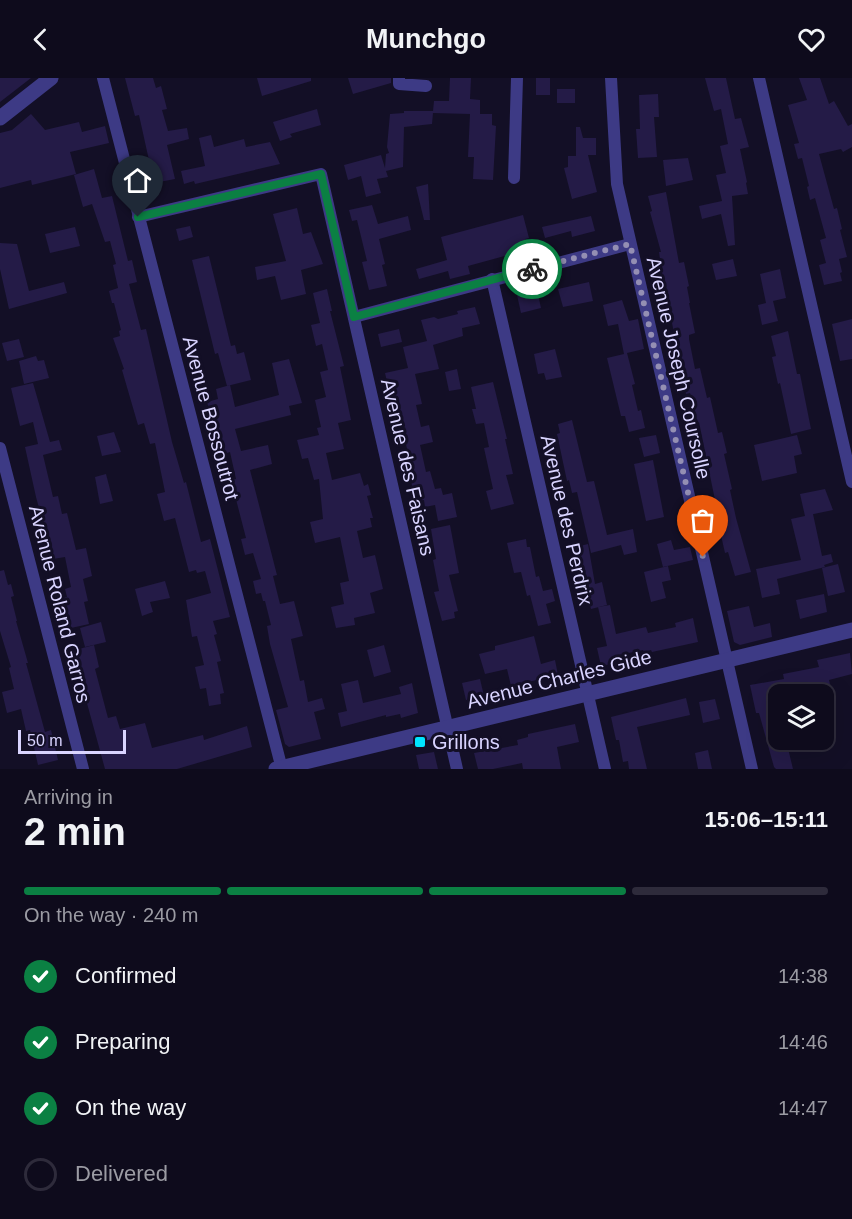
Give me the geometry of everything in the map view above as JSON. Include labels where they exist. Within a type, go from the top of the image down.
[{"type":"street","points":[[0,118],[51,78]]},
{"type":"street","name":"Avenue Bossoutrot","points":[[103,78],[280,769]]},
{"type":"street","points":[[399,78],[399,84],[426,86]]},
{"type":"street","points":[[514,178],[517,78]]},
{"type":"street","name":"Avenue Joseph Coursolle","points":[[611,78],[617,184],[752,769]]},
{"type":"street","points":[[759,78],[852,482]]},
{"type":"street","name":"Avenue des Faisans","points":[[138,217],[321,174],[457,769]]},
{"type":"street","points":[[354,317],[630,244]]},
{"type":"street","name":"Avenue des Perdrix","points":[[492,279],[605,769]]},
{"type":"street","name":"Avenue Roland Garros","points":[[0,448],[83,769]]},
{"type":"street","name":"Avenue Charles Gide","points":[[280,769],[852,630]]},
{"type":"building","points":[[0,78],[31,78],[0,102]]},
{"type":"building","points":[[125,78],[153,78],[156,88],[161,86],[167,109],[162,110],[168,131],[187,128],[189,139],[167,145],[175,179],[154,183],[139,115],[135,116]]},
{"type":"building","points":[[257,78],[311,78],[311,81],[262,96]]},
{"type":"building","points":[[348,78],[391,78],[391,83],[353,94]]},
{"type":"building","points":[[450,78],[471,78],[470,99],[480,100],[480,114],[492,114],[492,125],[496,126],[493,180],[473,179],[474,157],[468,157],[470,114],[433,113],[432,124],[404,127],[403,167],[386,171],[388,177],[377,179],[381,193],[366,197],[361,176],[348,180],[344,165],[381,155],[385,168],[386,154],[389,153],[387,147],[390,114],[404,113],[404,111],[433,111],[434,101],[449,101]]},
{"type":"building","points":[[536,78],[550,78],[550,95],[536,95]]},
{"type":"building","points":[[705,78],[726,78],[735,119],[741,118],[749,147],[740,149],[748,194],[732,196],[735,245],[728,246],[721,214],[702,219],[699,206],[722,201],[716,175],[726,173],[720,146],[728,144],[721,109],[714,111]]},
{"type":"building","points":[[799,78],[820,78],[829,104],[834,101],[848,126],[852,124],[852,147],[843,152],[841,149],[819,154],[834,209],[837,208],[847,257],[839,259],[842,281],[824,285],[819,265],[826,263],[820,240],[826,238],[815,198],[810,200],[802,158],[798,159],[794,144],[799,143],[788,105],[807,100]]},
{"type":"building","points":[[557,89],[575,89],[575,103],[557,103]]},
{"type":"building","points":[[658,94],[659,117],[654,117],[657,157],[638,158],[636,129],[640,129],[639,95]]},
{"type":"building","points":[[317,109],[321,125],[290,134],[292,137],[280,141],[273,122]]},
{"type":"building","points":[[31,114],[45,130],[79,122],[82,132],[105,126],[109,143],[70,152],[76,174],[32,185],[31,180],[0,188],[0,133],[12,130]]},
{"type":"building","points":[[576,127],[580,127],[583,138],[596,138],[596,155],[588,155],[597,192],[572,199],[564,168],[568,167],[568,156],[576,156]]},
{"type":"building","points":[[211,135],[214,147],[244,139],[246,147],[270,142],[280,164],[195,184],[194,181],[184,184],[181,171],[205,166],[199,138]]},
{"type":"building","points":[[688,158],[693,180],[666,186],[663,160]]},
{"type":"building","points":[[94,169],[102,198],[112,196],[128,261],[132,260],[137,282],[129,284],[141,330],[146,329],[172,442],[184,483],[186,482],[201,542],[210,539],[230,617],[213,621],[221,661],[217,662],[224,693],[220,694],[221,704],[209,706],[206,688],[200,689],[195,667],[204,665],[197,636],[192,637],[186,600],[211,593],[205,571],[189,572],[175,518],[164,521],[157,494],[165,492],[155,443],[150,444],[144,423],[138,425],[122,370],[124,369],[113,338],[120,336],[119,331],[121,330],[109,291],[118,288],[113,265],[116,264],[110,241],[105,242],[92,204],[83,207],[74,175]]},
{"type":"building","points":[[428,184],[430,220],[424,220],[416,187]]},
{"type":"building","points":[[666,192],[679,263],[684,262],[689,286],[687,287],[689,303],[695,333],[689,335],[689,339],[695,369],[700,368],[707,398],[710,397],[718,433],[722,432],[727,453],[724,454],[732,489],[730,490],[751,572],[735,576],[728,552],[725,553],[699,422],[697,423],[690,393],[686,394],[661,267],[659,252],[661,252],[650,212],[652,211],[648,196]]},
{"type":"building","points":[[372,205],[378,224],[408,216],[411,230],[379,239],[387,286],[369,290],[362,262],[367,261],[357,220],[352,221],[349,210]]},
{"type":"building","points":[[297,208],[303,234],[311,232],[323,264],[301,270],[306,294],[281,300],[275,276],[257,280],[255,267],[286,261],[273,214]]},
{"type":"building","points":[[523,215],[529,238],[525,239],[527,250],[468,266],[470,274],[450,279],[448,271],[419,279],[416,269],[447,260],[441,237]]},
{"type":"building","points":[[591,216],[595,231],[572,237],[571,231],[545,238],[542,227]]},
{"type":"building","points":[[190,226],[193,237],[179,241],[176,229]]},
{"type":"building","points":[[75,227],[80,246],[50,253],[45,234]]},
{"type":"building","points":[[0,243],[17,244],[29,291],[64,282],[67,293],[9,309],[0,269]]},
{"type":"building","points":[[209,256],[231,346],[235,345],[237,354],[244,352],[251,380],[227,386],[218,353],[215,354],[192,260]]},
{"type":"building","points":[[733,259],[737,276],[716,280],[712,264]]},
{"type":"building","points":[[780,269],[786,298],[773,301],[778,321],[762,325],[758,305],[766,303],[760,274]]},
{"type":"building","points":[[589,282],[593,301],[563,307],[558,289]]},
{"type":"building","points":[[327,289],[332,311],[330,311],[344,366],[340,367],[351,420],[338,423],[344,449],[326,453],[332,480],[360,473],[364,486],[368,484],[371,495],[367,496],[373,518],[370,518],[372,527],[357,531],[363,558],[375,555],[383,589],[370,593],[375,613],[354,618],[355,625],[336,628],[331,607],[344,604],[340,583],[349,581],[340,537],[315,543],[310,522],[323,519],[319,479],[314,480],[308,458],[302,459],[297,440],[319,435],[317,428],[321,427],[315,400],[326,397],[320,372],[328,370],[322,344],[316,346],[311,325],[320,323],[313,293]]},
{"type":"building","points":[[537,290],[541,308],[521,313],[517,295]]},
{"type":"building","points":[[622,300],[629,321],[638,319],[644,349],[627,353],[635,384],[632,385],[638,411],[641,410],[645,428],[629,432],[625,416],[621,416],[607,358],[624,354],[618,324],[608,326],[603,305]]},
{"type":"building","points":[[475,307],[480,324],[462,328],[463,336],[433,345],[439,369],[415,374],[422,404],[416,405],[421,427],[429,425],[433,442],[420,445],[426,472],[430,471],[435,489],[441,488],[443,495],[452,493],[457,517],[438,521],[435,505],[425,507],[424,500],[417,501],[414,495],[410,476],[413,475],[405,440],[397,410],[394,411],[385,373],[408,368],[403,347],[427,341],[421,320],[434,317],[438,319]]},
{"type":"building","points":[[852,319],[852,359],[840,361],[832,324]]},
{"type":"building","points":[[399,329],[402,342],[381,347],[378,334]]},
{"type":"building","points":[[788,331],[797,374],[800,374],[811,429],[791,434],[772,357],[776,356],[771,336]]},
{"type":"building","points":[[19,339],[24,357],[7,361],[2,343]]},
{"type":"building","points":[[555,349],[562,377],[546,380],[544,373],[538,374],[534,354]]},
{"type":"building","points":[[36,356],[38,361],[44,360],[49,378],[24,384],[19,361]]},
{"type":"building","points":[[289,359],[302,403],[289,406],[291,415],[235,429],[241,451],[268,445],[272,464],[250,470],[277,575],[273,576],[280,604],[294,601],[303,636],[291,639],[300,681],[304,680],[308,702],[322,698],[325,709],[314,712],[321,739],[289,747],[285,744],[276,710],[288,707],[270,644],[267,626],[271,625],[265,601],[261,593],[256,594],[253,581],[261,579],[253,553],[245,555],[241,539],[246,538],[231,480],[236,479],[230,452],[224,454],[213,412],[210,413],[207,402],[218,399],[216,389],[230,385],[235,407],[279,395],[272,363]]},
{"type":"building","points":[[457,369],[461,389],[449,391],[445,372]]},
{"type":"building","points":[[493,382],[507,439],[505,439],[513,474],[506,475],[514,504],[491,510],[486,491],[493,489],[484,448],[489,447],[484,423],[476,424],[472,409],[476,409],[471,387]]},
{"type":"building","points":[[33,383],[50,442],[59,440],[62,450],[43,455],[53,497],[58,496],[62,514],[67,513],[76,550],[86,548],[92,576],[83,579],[88,601],[84,602],[89,624],[71,628],[63,598],[67,597],[65,589],[71,587],[65,557],[53,559],[25,447],[38,444],[33,422],[20,426],[11,388]]},
{"type":"building","points":[[572,420],[587,482],[594,481],[607,535],[633,529],[637,552],[624,555],[621,545],[591,553],[577,492],[572,493],[569,480],[567,481],[557,434],[560,433],[558,424]]},
{"type":"building","points":[[114,432],[121,452],[102,456],[97,436]]},
{"type":"building","points":[[656,435],[660,453],[644,457],[639,438]]},
{"type":"building","points":[[797,435],[802,454],[794,456],[797,473],[762,481],[754,445]]},
{"type":"building","points":[[653,460],[664,517],[646,521],[634,464]]},
{"type":"building","points":[[106,474],[113,501],[100,504],[95,477]]},
{"type":"building","points":[[825,489],[833,510],[813,514],[822,556],[831,554],[833,562],[824,565],[825,567],[777,579],[780,594],[762,598],[756,569],[801,560],[791,519],[805,516],[800,494]]},
{"type":"building","points":[[450,525],[459,573],[449,575],[458,611],[454,612],[455,618],[442,621],[434,592],[439,591],[433,560],[436,559],[431,529]]},
{"type":"building","points":[[526,539],[527,547],[530,547],[536,577],[539,576],[543,591],[552,589],[555,601],[546,604],[551,623],[538,626],[521,572],[514,573],[507,543]]},
{"type":"building","points":[[671,540],[674,550],[690,547],[693,560],[663,567],[657,544]]},
{"type":"building","points":[[588,544],[595,584],[602,582],[607,605],[591,609],[583,581],[579,582],[572,548]]},
{"type":"building","points":[[838,564],[845,592],[828,596],[822,568]]},
{"type":"building","points":[[668,566],[671,580],[662,582],[666,598],[651,602],[644,572]]},
{"type":"building","points":[[4,570],[8,585],[11,584],[16,621],[45,732],[51,730],[58,760],[38,765],[30,730],[26,731],[21,709],[7,713],[2,692],[14,689],[9,668],[11,667],[0,631],[0,571]]},
{"type":"building","points":[[165,581],[170,598],[150,602],[153,612],[142,616],[135,589]]},
{"type":"building","points":[[824,594],[827,612],[800,619],[796,600]]},
{"type":"building","points":[[610,605],[616,634],[646,627],[648,633],[676,627],[675,623],[693,618],[698,642],[652,652],[643,650],[619,655],[620,662],[601,666],[597,648],[607,646],[598,607]]},
{"type":"building","points":[[749,606],[754,627],[770,623],[772,637],[740,645],[734,642],[727,611]]},
{"type":"building","points":[[101,622],[106,642],[85,647],[80,628]]},
{"type":"building","points":[[534,636],[541,664],[555,660],[558,675],[511,686],[507,669],[485,674],[479,654],[495,650],[495,646]]},
{"type":"building","points":[[94,645],[99,667],[95,669],[108,718],[116,716],[120,729],[145,723],[152,748],[203,735],[204,740],[247,726],[252,747],[177,769],[105,769],[79,674],[83,673],[78,655],[80,655],[79,649]]},
{"type":"building","points":[[384,645],[391,672],[374,677],[367,650]]},
{"type":"building","points":[[850,653],[852,674],[829,680],[830,684],[768,684],[768,745],[759,713],[756,713],[750,685],[784,679],[783,674],[819,667],[817,660]]},
{"type":"building","points":[[480,679],[484,696],[466,700],[462,683]]},
{"type":"building","points":[[358,680],[363,703],[401,694],[399,687],[412,683],[418,713],[401,718],[400,714],[386,717],[386,715],[341,727],[338,713],[347,711],[341,684]]},
{"type":"building","points":[[686,698],[690,715],[637,727],[647,769],[629,769],[628,761],[623,762],[619,740],[616,740],[611,717]]},
{"type":"building","points":[[715,699],[720,719],[703,723],[699,702]]},
{"type":"building","points":[[575,724],[579,742],[557,747],[561,769],[523,769],[522,763],[493,769],[478,769],[474,753],[518,745],[517,740],[528,737],[528,734]]},
{"type":"building","points":[[708,750],[712,769],[698,769],[695,753]]},
{"type":"building","points":[[769,750],[788,750],[793,769],[774,767]]},
{"type":"building","points":[[434,752],[438,769],[419,769],[416,755]]},
{"type":"way so far","points":[[532,269],[630,244],[703,557]]},
{"type":"place","name":"Grillons","points":[[420,742]]},
{"type":"route","points":[[138,217],[321,174],[354,317],[532,269]]}]
